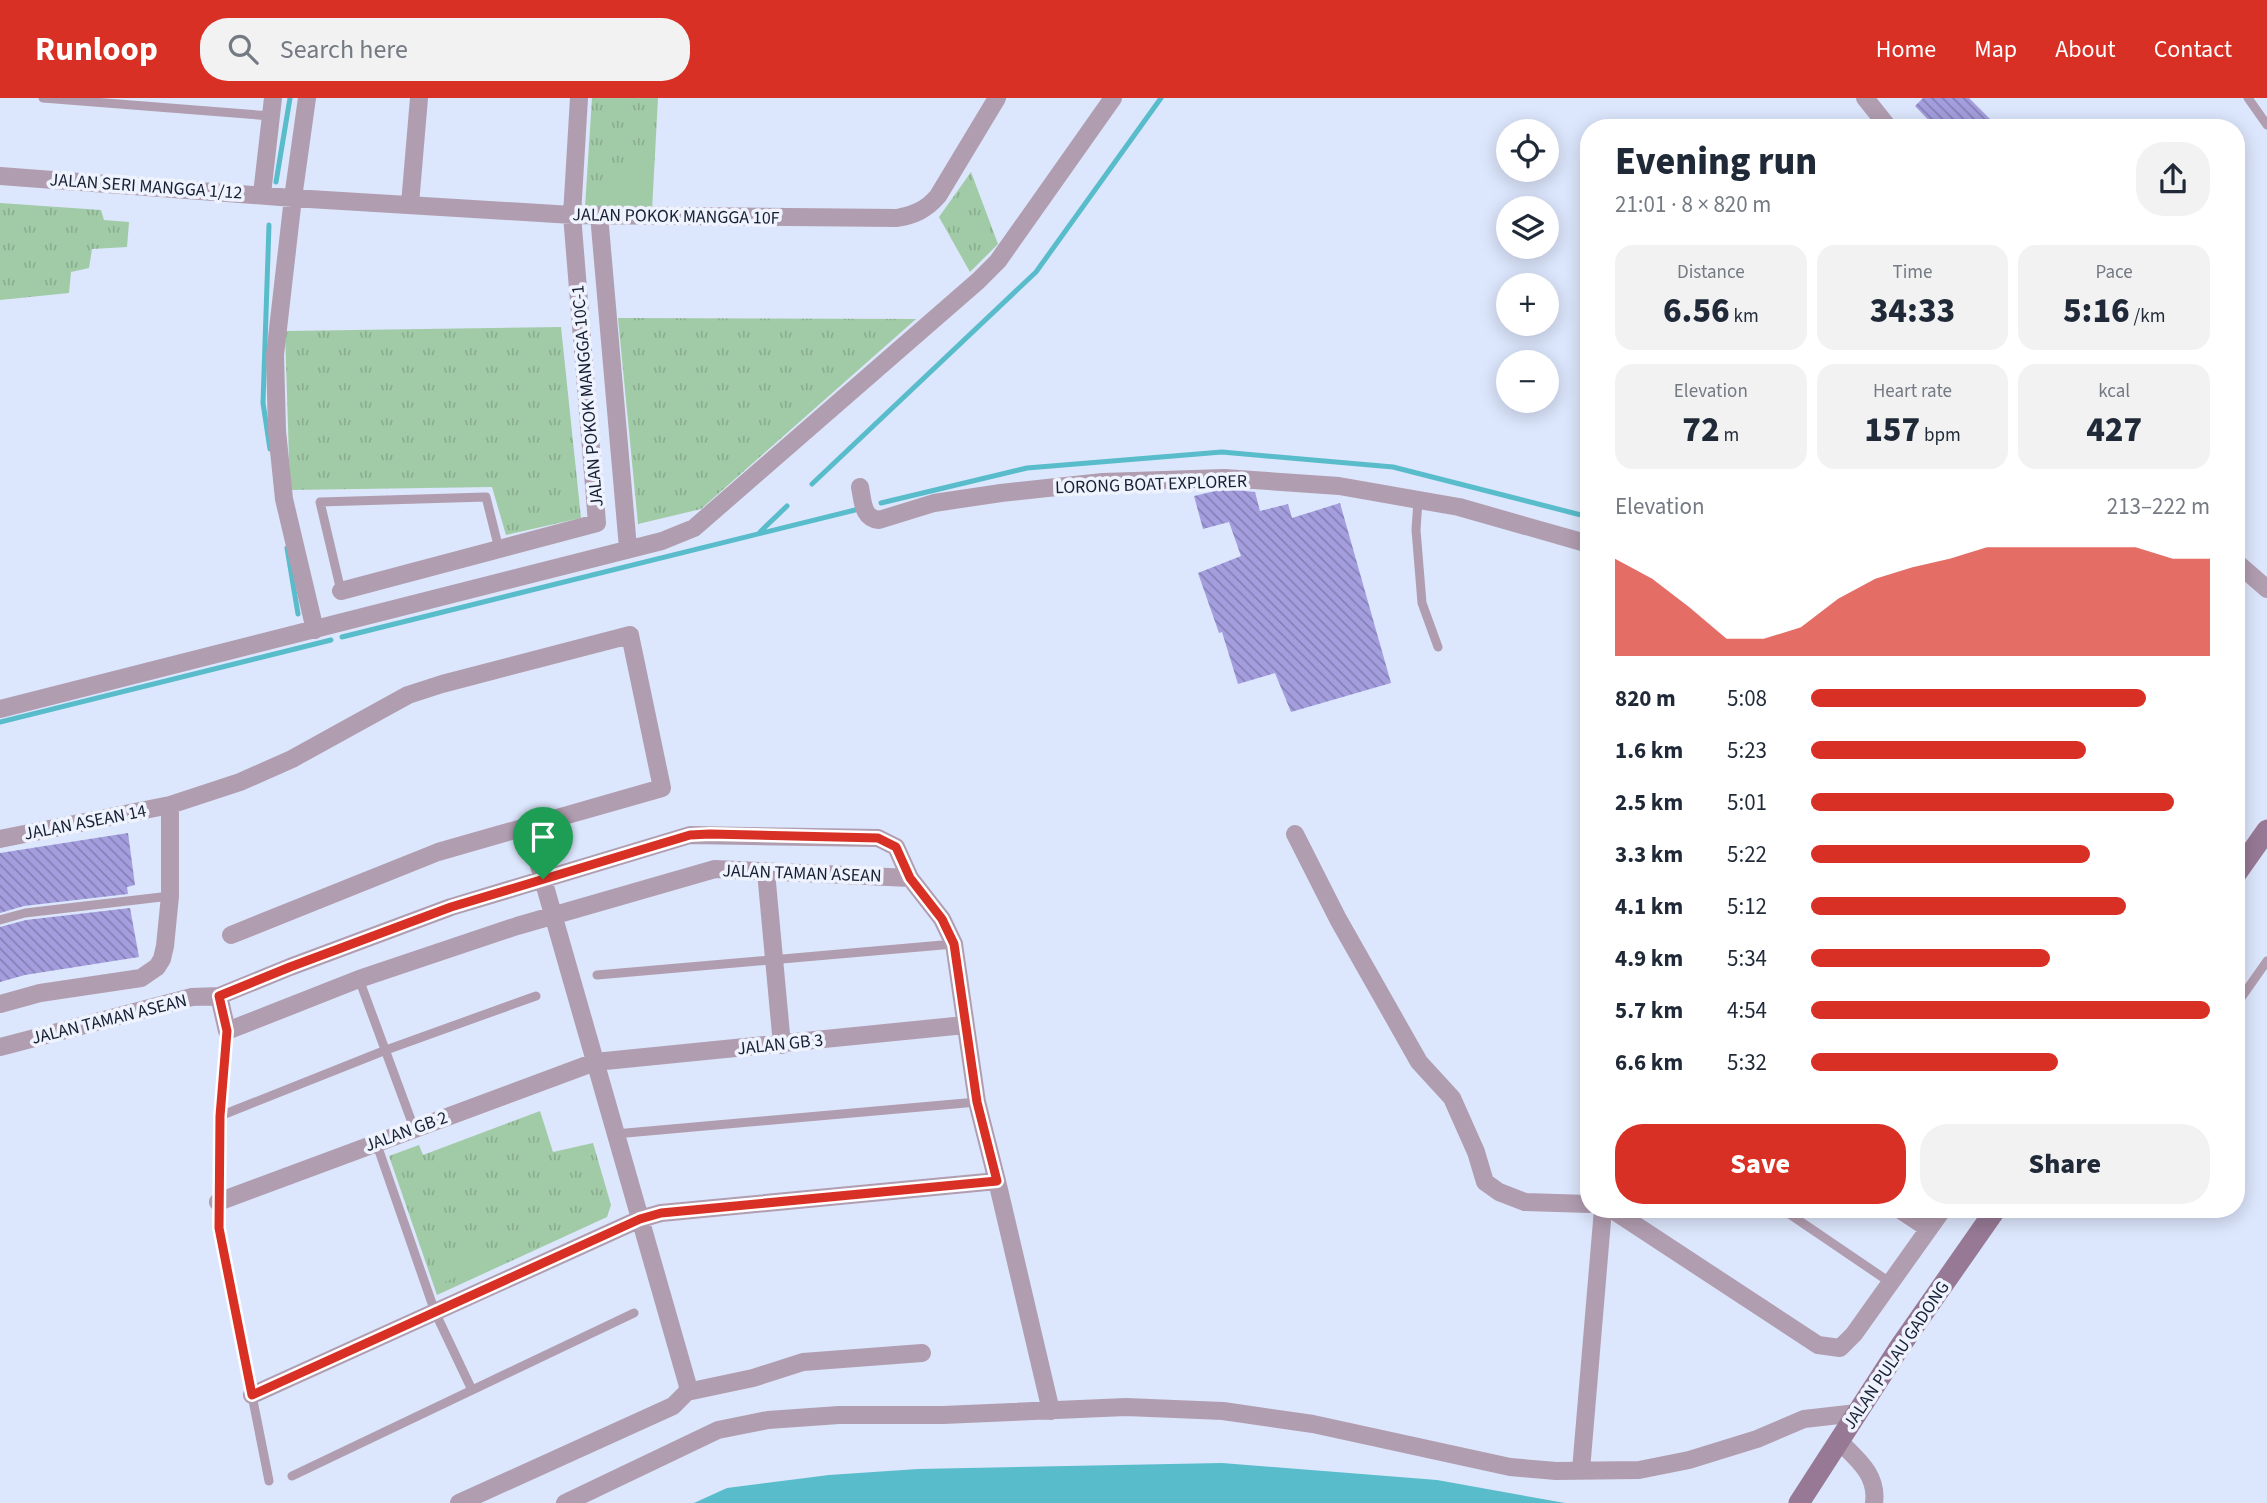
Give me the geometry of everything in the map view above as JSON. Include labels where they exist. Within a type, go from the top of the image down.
[{"type":"main road","points":[[2245,862],[2265,836]]},
{"type":"main road","name":"JALAN PULAU GADONG","points":[[1801,1501],[1901,1345],[1990,1218]]},
{"type":"street","points":[[262,194],[273,98]]},
{"type":"street","points":[[307,98],[275,355],[277,431],[284,499],[315,630]]},
{"type":"street","points":[[410,204],[419,98]]},
{"type":"street","points":[[572,215],[579,98]]},
{"type":"street","name":"JALAN POKOK MANGGA 10F","points":[[293,198],[572,215],[897,218],[914,215],[928,207],[938,196],[998,98]]},
{"type":"street","points":[[0,709],[662,541],[694,528],[998,261],[1113,98]]},
{"type":"street","points":[[1866,98],[1882,119]]},
{"type":"street","name":"JALAN SERI MANGGA 1/12","points":[[0,176],[293,198]]},
{"type":"street","name":"JALAN POKOK MANGGA 10C-1","points":[[341,591],[597,523],[572,215]]},
{"type":"street","points":[[599,215],[628,548]]},
{"type":"street","name":"LORONG BOAT EXPLORER","points":[[860,487],[866,515],[879,520],[934,503],[1001,493],[1130,481],[1224,478],[1339,486],[1459,507],[1580,541]]},
{"type":"street","points":[[2245,570],[2267,589]]},
{"type":"street","name":"JALAN ASEAN 14","points":[[0,839],[170,805],[240,782],[292,759],[408,695],[630,635],[662,788],[528,827]]},
{"type":"street","points":[[0,1004],[40,993],[141,978],[157,967],[165,946],[170,896],[170,805]]},
{"type":"street","points":[[231,935],[438,852],[528,827],[688,1386],[687,1392]]},
{"type":"street","points":[[1294,834],[1419,1062],[1452,1098],[1476,1152],[1485,1182],[1499,1192],[1525,1202],[1580,1204]]},
{"type":"street","name":"JALAN TAMAN ASEAN","points":[[0,1047],[192,997],[219,996],[451,907],[690,835],[878,838],[896,847],[910,878],[715,869],[553,915],[359,979],[227,1031]]},
{"type":"street","points":[[766,872],[782,1045]]},
{"type":"street","points":[[910,878],[942,919],[954,944],[977,1102],[1052,1411]]},
{"type":"street","points":[[219,996],[227,1031]]},
{"type":"street","name":"JALAN GB 3","points":[[595,1062],[965,1025]]},
{"type":"street","name":"JALAN GB 2","points":[[218,1202],[595,1062]]},
{"type":"street","points":[[252,1395],[640,1219],[661,1213],[997,1181]]},
{"type":"street","points":[[1580,1470],[1602,1218]]},
{"type":"street","points":[[1625,1218],[1818,1345],[1840,1348],[1854,1334],[1937,1218]]},
{"type":"street","points":[[1912,1218],[1929,1229]]},
{"type":"street","points":[[459,1503],[673,1406],[687,1392],[753,1378],[803,1362],[922,1353]]},
{"type":"street","points":[[565,1503],[718,1430],[768,1420],[839,1415],[1126,1407],[1247,1414],[1314,1424],[1510,1467],[1556,1471],[1639,1470],[1689,1460],[1757,1438],[1804,1419],[1857,1413]]},
{"type":"street","points":[[1839,1441],[1865,1466],[1872,1479],[1874,1503]]},
{"type":"lane","points":[[43,98],[271,116]]},
{"type":"lane","points":[[2248,98],[2267,125]]},
{"type":"lane","points":[[341,591],[320,502],[486,497],[499,549]]},
{"type":"lane","points":[[1418,500],[1416,530],[1422,603],[1438,647]]},
{"type":"lane","points":[[0,920],[25,913],[170,896]]},
{"type":"lane","points":[[597,975],[954,944]]},
{"type":"lane","points":[[2245,992],[2267,961]]},
{"type":"lane","points":[[359,979],[414,1128]]},
{"type":"lane","points":[[220,1116],[386,1050],[536,996]]},
{"type":"lane","points":[[227,1031],[220,1116],[219,1228],[269,1481]]},
{"type":"lane","points":[[615,1133],[977,1102]]},
{"type":"lane","points":[[376,1142],[435,1312],[472,1390]]},
{"type":"lane","points":[[1795,1218],[1891,1283]]},
{"type":"lane","points":[[292,1476],[634,1312]]},
{"type":"green space","points":[[592,98],[658,98],[652,210],[585,207]]},
{"type":"green space","points":[[608,168],[651,171],[649,206],[606,204]]},
{"type":"green space","points":[[971,172],[998,244],[970,272],[939,217]]},
{"type":"green space","points":[[0,203],[101,210],[104,220],[129,222],[127,247],[92,249],[89,268],[71,272],[69,293],[0,300]]},
{"type":"green space","points":[[618,318],[916,319],[701,509],[638,524]]},
{"type":"green space","points":[[561,327],[581,518],[506,535],[492,487],[290,490],[285,331]]},
{"type":"green space","points":[[540,1111],[553,1152],[593,1143],[611,1205],[607,1217],[437,1295],[389,1156],[419,1145],[423,1155]]},
{"type":"green space","points":[[473,1246],[482,1265],[443,1283],[435,1264]]},
{"type":"water","points":[[1222,1463],[1437,1480],[1565,1503],[694,1503],[727,1488],[829,1475],[918,1469]]},
{"type":"building","points":[[1923,98],[1969,98],[1990,119],[1927,119],[1915,106]]},
{"type":"building","points":[[1224,489],[1255,492],[1260,511],[1288,504],[1292,518],[1340,503],[1391,683],[1291,712],[1275,673],[1238,684],[1222,632],[1219,633],[1198,573],[1241,556],[1229,522],[1203,529],[1194,496]]},
{"type":"building","points":[[128,833],[135,885],[127,887],[128,894],[24,906],[0,913],[0,853]]},
{"type":"building","points":[[130,908],[139,957],[25,975],[0,982],[0,927],[26,920]]},
{"type":"waterway","points":[[276,182],[290,98]]},
{"type":"waterway","points":[[812,484],[1036,272],[1161,98]]},
{"type":"waterway","points":[[269,225],[263,403],[270,449]]},
{"type":"waterway","points":[[881,503],[1027,468],[1222,452],[1393,467],[1580,515]]},
{"type":"waterway","points":[[760,532],[787,506]]},
{"type":"waterway","points":[[342,637],[855,510]]},
{"type":"waterway","points":[[287,548],[298,614]]},
{"type":"waterway","points":[[0,722],[331,640]]},
{"type":"route","points":[[690,835],[878,838],[896,847],[910,878],[942,919],[954,944],[977,1102],[997,1181],[661,1213],[640,1219],[252,1395],[219,1228],[220,1116],[227,1031],[219,996],[451,907],[543,879],[690,835]]}]
